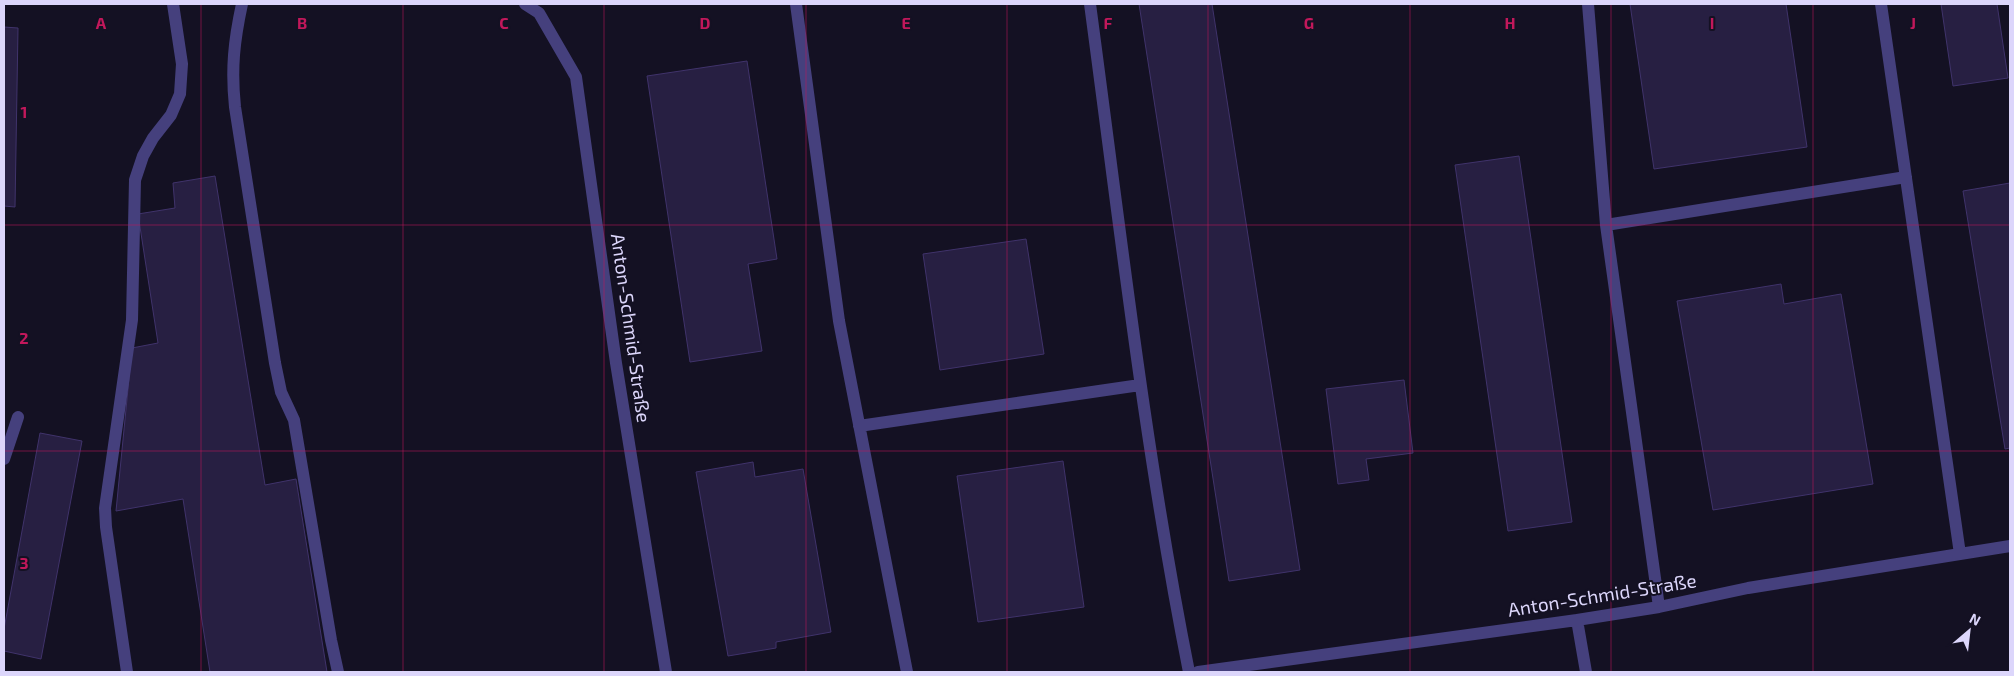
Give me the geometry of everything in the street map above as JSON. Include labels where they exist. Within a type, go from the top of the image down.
[{"type":"lane","points":[[127,672],[106,527],[105,508],[132,320],[134,180],[143,156],[153,138],[171,115],[180,94],[182,64],[172,4]]},
{"type":"lane","points":[[242,4],[233,50],[232,80],[274,363],[281,392],[294,420],[338,672]]},
{"type":"lane","name":"Anton-Schmid-Straße","points":[[525,4],[539,13],[576,77],[616,363],[666,672]]},
{"type":"lane","points":[[796,4],[839,321],[907,672]]},
{"type":"lane","points":[[1090,4],[1140,385],[1171,582],[1188,672]]},
{"type":"lane","points":[[1588,4],[1606,225],[1659,607]]},
{"type":"lane","points":[[1881,4],[1960,554]]},
{"type":"lane","points":[[1606,225],[1906,177]]},
{"type":"lane","points":[[859,426],[1140,385]]},
{"type":"lane","points":[[4,459],[18,417]]},
{"type":"lane","name":"Anton-Schmid-Straße","points":[[1198,672],[1577,620],[1659,607],[1748,588],[2010,546]]},
{"type":"lane","points":[[1577,620],[1586,672]]},
{"type":"building","points":[[1139,4],[1212,4],[1300,570],[1229,581]]},
{"type":"building","points":[[1630,4],[1786,4],[1807,147],[1654,169]]},
{"type":"building","points":[[1941,4],[1997,4],[2008,78],[1953,86]]},
{"type":"building","points":[[4,27],[18,28],[15,207],[4,206]]},
{"type":"building","points":[[747,61],[777,259],[748,264],[762,351],[690,362],[647,76]]},
{"type":"building","points":[[1519,156],[1572,522],[1508,531],[1455,165]]},
{"type":"building","points":[[215,176],[265,485],[296,479],[327,672],[210,672],[183,499],[116,511],[132,348],[158,343],[138,214],[175,208],[173,183]]},
{"type":"building","points":[[2010,183],[2010,448],[2005,449],[1963,191]]},
{"type":"building","points":[[1026,239],[1044,354],[940,370],[923,254]]},
{"type":"building","points":[[1781,284],[1784,304],[1841,294],[1873,484],[1713,510],[1677,301]]},
{"type":"building","points":[[1404,380],[1413,453],[1366,459],[1369,480],[1338,484],[1326,389]]},
{"type":"building","points":[[40,433],[82,441],[41,659],[4,651],[4,629]]},
{"type":"building","points":[[1063,461],[1084,607],[978,622],[957,476]]},
{"type":"building","points":[[753,462],[755,477],[803,469],[831,632],[776,642],[776,648],[728,656],[696,472]]}]
